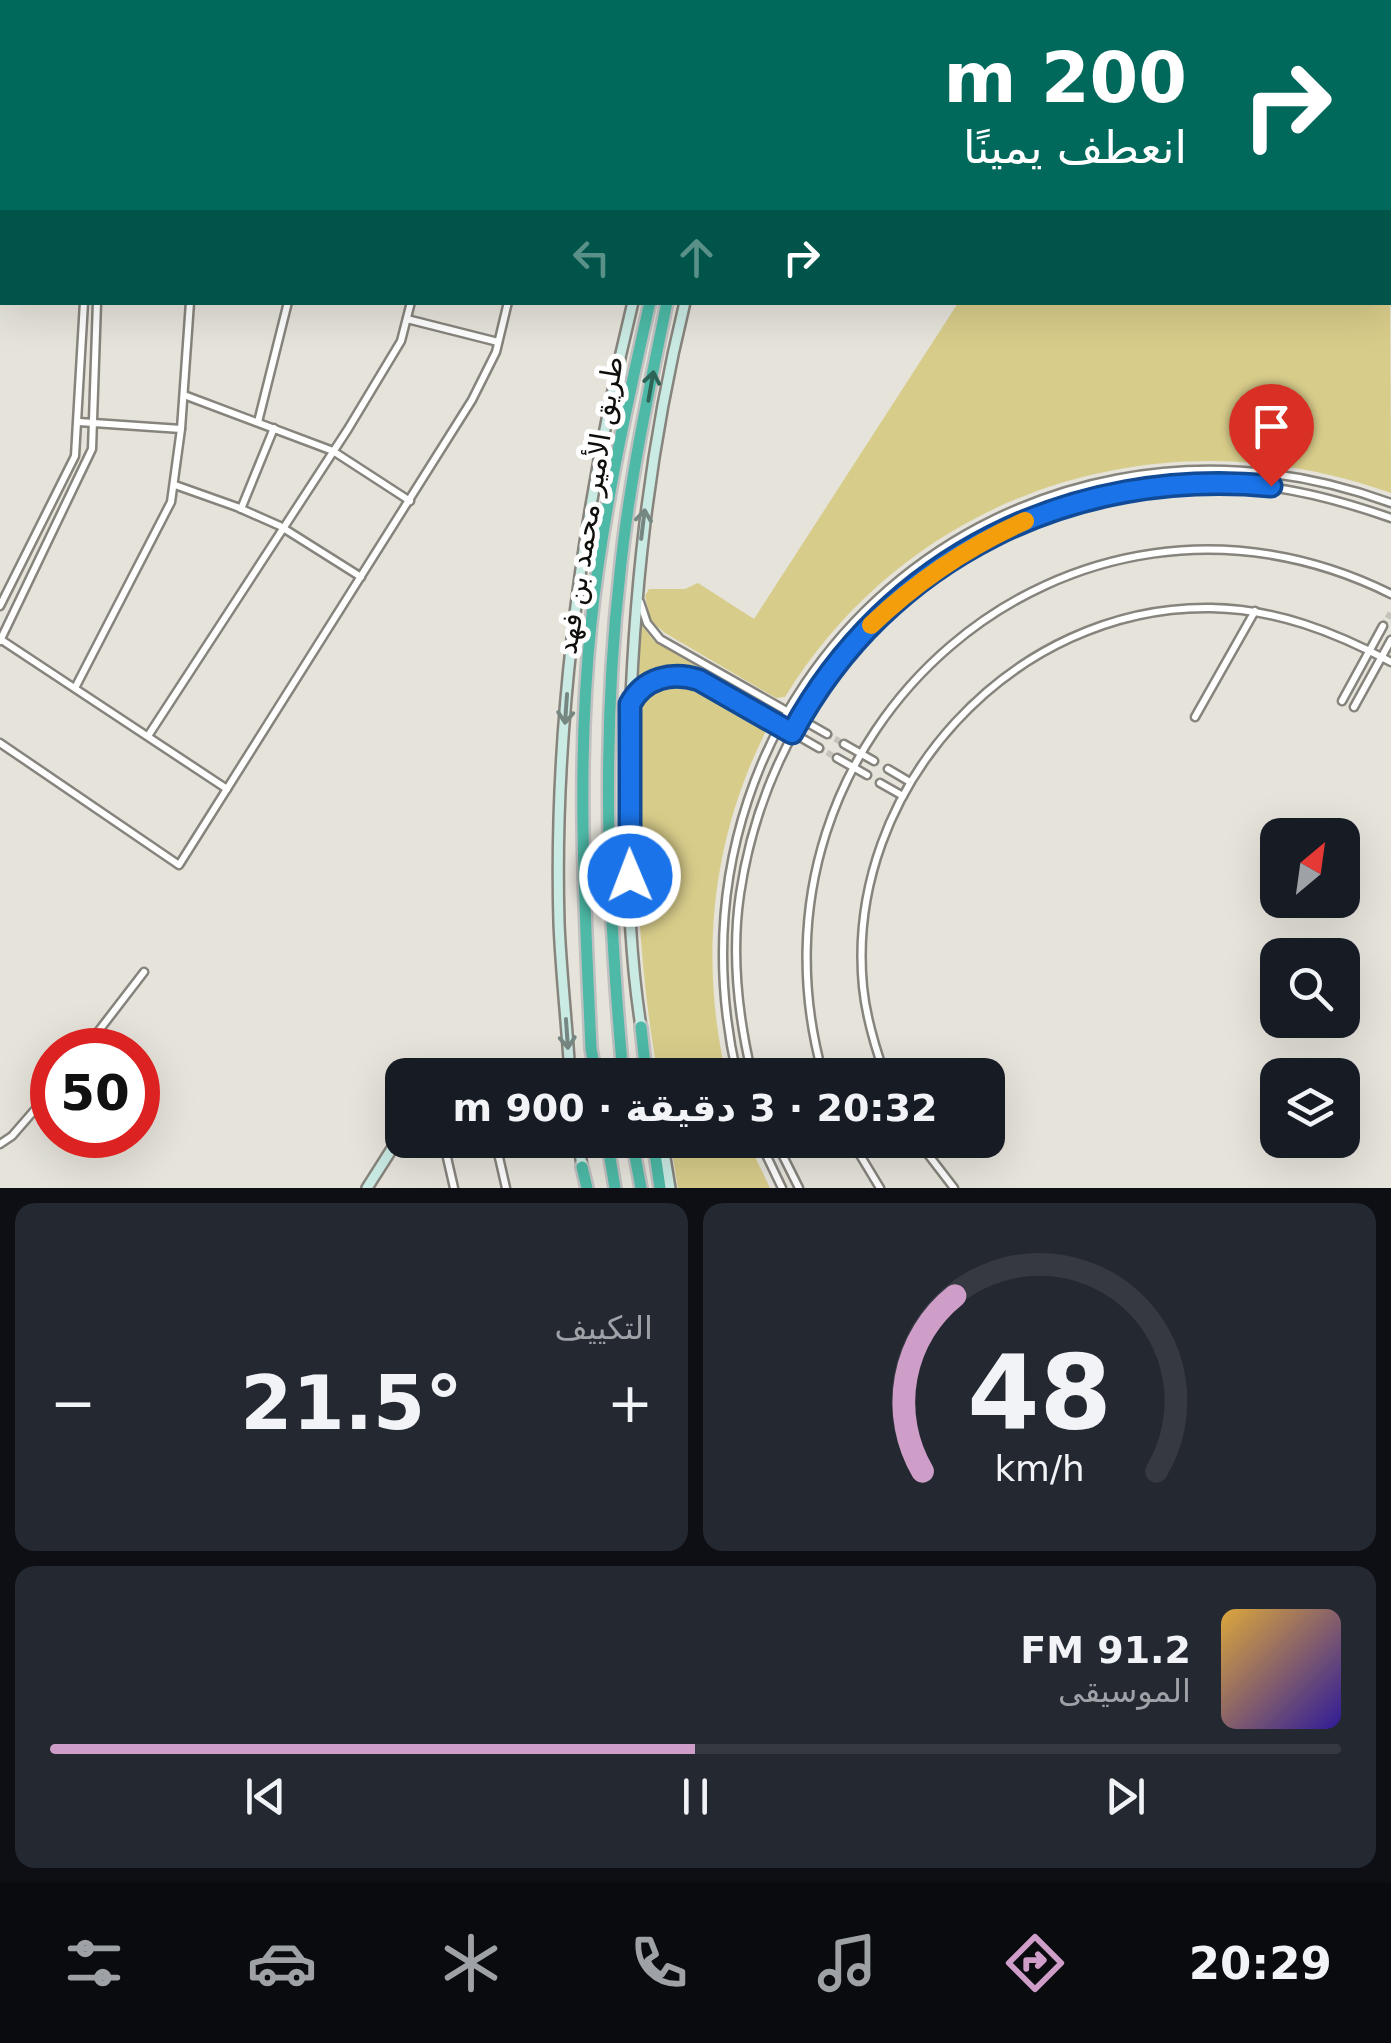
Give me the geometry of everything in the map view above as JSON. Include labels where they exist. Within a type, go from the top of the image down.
[{"type":"highway","name":"طريق الأمير محمد بن فهد","points":[[593,1058],[581,810],[591,624],[625,406],[649,305]]},
{"type":"highway","name":"طريق الأمير محمد بن فهد","points":[[621,1058],[610,934],[609,728],[620,572],[667,305]]},
{"type":"highway","points":[[641,1027],[646,1058]]},
{"type":"highway","points":[[610,1158],[615,1188]]},
{"type":"highway","points":[[635,1158],[641,1188]]},
{"type":"highway","points":[[656,1158],[660,1188]]},
{"type":"highway","points":[[582,1166],[586,1188]]},
{"type":"main road","points":[[569,1058],[559,922],[561,780],[568,674],[593,488],[632,305]]},
{"type":"main road","points":[[641,1027],[630,876],[630,704],[636,586],[650,472],[684,305]]},
{"type":"main road","points":[[368,1188],[387,1158]]},
{"type":"main road","points":[[581,1158],[582,1166]]},
{"type":"main road","points":[[665,1158],[670,1188]]},
{"type":"street","points":[[0,606],[74,456],[84,305]]},
{"type":"street","points":[[97,305],[92,450],[0,640],[227,789]]},
{"type":"street","points":[[75,688],[171,502],[181,429],[190,305]]},
{"type":"street","points":[[258,422],[287,305]]},
{"type":"street","points":[[148,736],[401,341],[410,305]]},
{"type":"street","points":[[0,743],[179,865],[472,400],[498,342],[507,305]]},
{"type":"street","points":[[407,318],[498,342]]},
{"type":"street","points":[[184,395],[334,451],[410,500]]},
{"type":"street","points":[[79,422],[181,429]]},
{"type":"street","points":[[241,509],[274,428]]},
{"type":"street","points":[[734,1058],[724,1001],[722,950],[725,895],[748,796],[787,712],[834,644],[897,581],[962,536],[1031,502],[1124,476],[1212,468],[1308,478],[1391,503]]},
{"type":"street","points":[[749,1058],[738,1000],[736,950],[747,852],[762,801],[800,719],[845,654],[906,592],[970,548],[1036,516],[1126,490],[1212,483],[1304,492],[1391,518]]},
{"type":"street","points":[[175,485],[284,529],[362,577]]},
{"type":"street","points":[[819,1058],[806,993],[808,906],[827,824],[859,753],[898,698],[950,645],[1024,596],[1098,567],[1160,554],[1236,552],[1330,568],[1391,594]]},
{"type":"street","points":[[636,586],[647,623],[660,639],[827,734]]},
{"type":"street","points":[[880,1058],[866,1006],[863,932],[876,862],[903,796],[930,750],[971,705],[1019,666],[1082,632],[1150,612],[1213,608],[1255,612],[1312,626],[1391,662]]},
{"type":"street","points":[[1195,716],[1255,612]]},
{"type":"street","points":[[1342,700],[1383,626]]},
{"type":"street","points":[[1354,707],[1391,640]]},
{"type":"street","points":[[630,704],[638,691],[660,678],[682,674],[819,748]]},
{"type":"street","points":[[844,744],[874,761]]},
{"type":"street","points":[[837,758],[867,775]]},
{"type":"street","points":[[888,769],[910,782]]},
{"type":"street","points":[[880,783],[903,796]]},
{"type":"street","points":[[101,1028],[144,972]]},
{"type":"street","points":[[0,1144],[30,1115]]},
{"type":"street","points":[[447,1158],[454,1188]]},
{"type":"street","points":[[499,1158],[506,1188]]},
{"type":"street","points":[[768,1158],[782,1188]]},
{"type":"street","points":[[784,1158],[799,1188]]},
{"type":"street","points":[[861,1158],[880,1188]]},
{"type":"street","points":[[931,1158],[954,1188]]},
{"type":"shaded area","points":[[957,305],[1390,305],[1391,493],[1305,470],[1219,461],[1133,467],[1051,486],[973,519],[902,566],[838,625],[785,697],[776,698],[665,633],[651,621],[645,596],[649,589],[685,589],[698,583],[754,619]]},
{"type":"shaded area","points":[[640,623],[654,641],[696,666],[695,671],[668,669],[639,684]]},
{"type":"shaded area","points":[[671,681],[696,686],[768,727],[734,811],[716,897],[713,986],[723,1058],[655,1058],[645,988],[636,813],[638,726],[647,698]]},
{"type":"shaded area","points":[[673,1158],[756,1158],[770,1188],[678,1188]]},
{"type":"tunnel","points":[[1383,626],[1391,612]]},
{"type":"tunnel","points":[[827,734],[844,744]]},
{"type":"tunnel","points":[[819,748],[837,758]]},
{"type":"slow traffic","points":[[871,625],[906,592],[948,562],[1025,521]]},
{"type":"route","points":[[630,876],[630,704],[638,691],[651,683],[670,674],[699,680],[792,733],[815,693],[862,634],[906,592],[993,535],[1036,516],[1126,490],[1212,483],[1271,486]]}]
